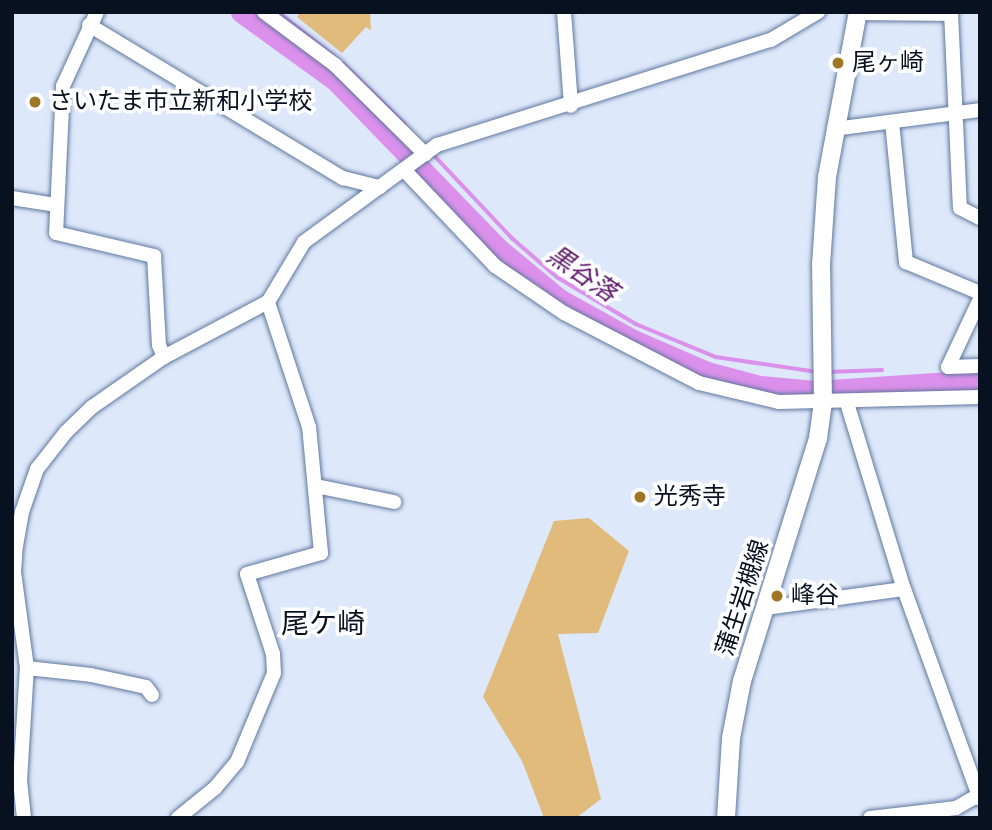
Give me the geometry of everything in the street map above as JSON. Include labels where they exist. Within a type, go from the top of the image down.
[{"type":"main road","name":"蒲生岩槻線","points":[[726,818],[735,710],[812,466],[823,394],[822,253],[834,129],[858,13]]},
{"type":"street","points":[[264,12],[335,65],[422,157]]},
{"type":"street","points":[[564,12],[572,106]]},
{"type":"street","points":[[24,818],[20,781],[27,668],[13,572],[22,512],[51,447],[92,407],[164,357],[268,302],[304,242],[407,170],[437,145],[572,106],[782,36],[818,12]]},
{"type":"street","points":[[858,13],[951,13],[960,208],[980,218]]},
{"type":"street","points":[[164,357],[159,345],[155,256],[56,233],[63,86],[93,18],[343,178],[380,187]]},
{"type":"street","points":[[834,129],[980,110]]},
{"type":"street","points":[[892,122],[906,262],[980,293]]},
{"type":"street","points":[[407,170],[495,266],[628,350],[699,383],[779,402],[823,394],[847,403],[980,397]]},
{"type":"street","points":[[12,198],[56,205]]},
{"type":"street","points":[[980,299],[948,367],[980,366]]},
{"type":"street","points":[[178,818],[237,762],[252,730],[274,664],[247,574],[321,553],[309,427],[268,302]]},
{"type":"street","points":[[847,403],[904,589],[979,796],[956,808],[870,818]]},
{"type":"street","points":[[316,486],[394,502]]},
{"type":"street","points":[[765,608],[904,589]]},
{"type":"street","points":[[27,668],[91,675],[146,687],[152,695]]},
{"type":"shaded area","points":[[300,12],[370,12],[371,30],[366,27],[342,53],[297,17]]},
{"type":"shaded area","points":[[589,518],[629,551],[598,633],[558,634],[601,799],[576,818],[544,818],[522,761],[483,697],[554,521]]},
{"type":"waterway","name":"黒谷落","points":[[241,12],[335,80],[499,249],[559,299],[633,340],[707,372],[760,386],[815,391],[980,380]]},
{"type":"waterway","points":[[278,12],[334,56]]},
{"type":"waterway","points":[[343,63],[405,124]]},
{"type":"waterway","points":[[432,153],[512,238],[557,277],[636,324],[716,357],[817,372]]},
{"type":"waterway","points":[[828,372],[882,370]]},
{"type":"place","name":"尾ヶ崎","points":[[838,63]]},
{"type":"place","name":"さいたま市立新和小学校","points":[[35,102]]},
{"type":"place","name":"光秀寺","points":[[640,497]]},
{"type":"place","name":"峰谷","points":[[777,596]]},
{"type":"district","name":"尾ケ崎","points":[[323,624]]}]
